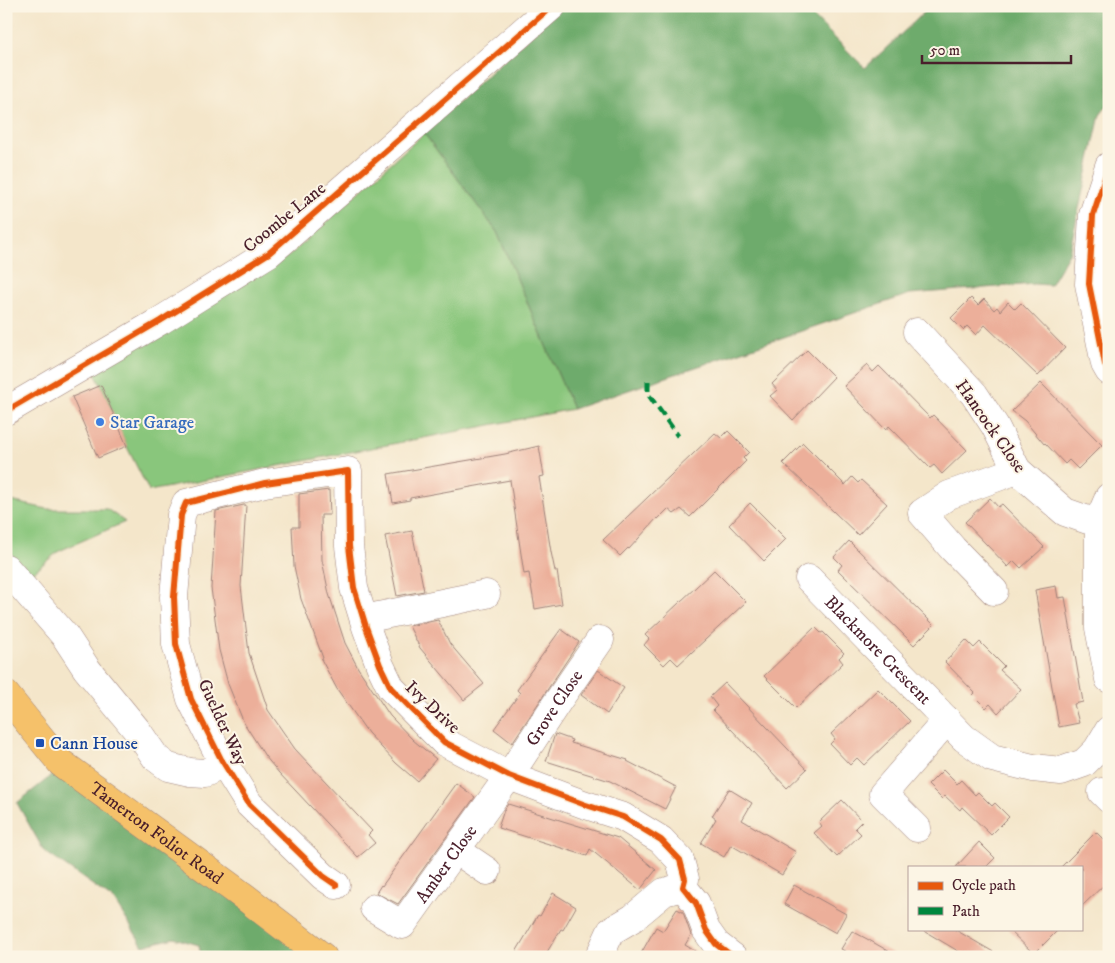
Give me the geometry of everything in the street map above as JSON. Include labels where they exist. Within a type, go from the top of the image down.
[{"type":"main road","name":"Tamerton Foliot Road","points":[[6,695],[61,763],[246,898],[323,957]]},
{"type":"street","name":"Coombe Lane","points":[[6,410],[160,320],[268,253],[552,6]]},
{"type":"street","points":[[1109,166],[1093,215],[1089,284],[1105,364],[1109,371]]},
{"type":"street","name":"Hancock Close","points":[[917,332],[974,394],[995,426],[1017,470],[1065,512],[1088,520],[1104,509]]},
{"type":"street","points":[[994,591],[953,549],[922,513],[949,495],[1017,470]]},
{"type":"street","name":"Ivy Drive","points":[[186,503],[265,484],[348,471],[349,546],[354,588],[380,665],[391,688],[444,742],[509,776],[623,817],[661,840],[680,860],[685,879],[684,887]]},
{"type":"street","name":"Guelder Way","points":[[186,503],[181,515],[174,598],[176,644],[191,699],[224,764],[250,804],[323,876],[336,885]]},
{"type":"street","points":[[1104,509],[1099,628],[1109,679]]},
{"type":"street","name":"Guelder Way","points":[[6,568],[65,636],[86,668],[136,729],[156,758],[168,766],[190,772],[205,773],[224,764]]},
{"type":"street","name":"Blackmore Crescent","points":[[809,580],[964,738],[992,758],[1034,768],[1060,771],[1084,763],[1097,750],[1109,730]]},
{"type":"street","points":[[364,619],[486,594]]},
{"type":"street","name":"Grove Close","points":[[509,776],[600,640]]},
{"type":"street","points":[[917,828],[883,794],[947,720]]},
{"type":"street","name":"Amber Close","points":[[374,908],[402,925],[509,776]]},
{"type":"street","points":[[456,850],[487,871]]},
{"type":"street","points":[[599,957],[611,931],[633,918],[664,892],[684,887],[696,903],[706,930],[716,944],[733,957]]},
{"type":"green space","points":[[562,6],[803,6],[865,68],[931,6],[1109,6],[1109,103],[1100,115],[1069,253],[1050,285],[1034,284],[910,294],[573,409],[497,232],[424,133]]},
{"type":"green space","points":[[424,133],[497,232],[573,409],[149,491],[93,370],[290,255]]},
{"type":"green space","points":[[6,500],[47,509],[107,509],[125,522],[59,551],[32,573],[6,551]]},
{"type":"green space","points":[[61,768],[312,957],[201,957],[199,945],[174,938],[143,946],[114,900],[44,851],[17,803]]},
{"type":"building","points":[[971,298],[978,305],[984,299],[994,310],[997,307],[1000,311],[1008,302],[1015,309],[1021,303],[1065,348],[1038,376],[985,325],[976,335],[967,326],[963,330],[951,318]]},
{"type":"building","points":[[807,350],[834,377],[793,420],[770,396],[777,390],[772,384]]},
{"type":"building","points":[[867,365],[873,372],[879,366],[930,418],[933,415],[967,450],[942,474],[934,465],[930,468],[889,426],[886,430],[844,386]]},
{"type":"building","points":[[1041,383],[1102,445],[1078,469],[1069,460],[1065,464],[1044,444],[1025,421],[1012,411]]},
{"type":"building","name":"Star Garage","points":[[101,385],[127,446],[98,458],[72,397]]},
{"type":"building","points":[[728,431],[749,452],[743,458],[746,461],[690,517],[681,509],[674,514],[668,509],[620,556],[603,540],[715,433],[721,438]]},
{"type":"building","points":[[803,443],[845,485],[852,477],[858,483],[861,480],[887,504],[858,535],[783,463]]},
{"type":"building","points":[[539,446],[544,476],[539,477],[551,552],[555,571],[557,571],[562,604],[535,609],[529,573],[524,574],[510,480],[410,498],[410,500],[393,503],[388,474],[505,454]]},
{"type":"building","points":[[329,490],[330,515],[321,515],[322,560],[329,594],[345,643],[358,668],[390,716],[413,740],[436,759],[417,781],[396,763],[368,733],[337,689],[321,659],[323,658],[301,599],[294,566],[292,527],[299,527],[299,494]]},
{"type":"building","points":[[990,498],[998,507],[1002,504],[1044,547],[1021,568],[1014,561],[1008,567],[965,522]]},
{"type":"building","points":[[750,503],[786,539],[764,561],[729,525]]},
{"type":"building","points":[[246,505],[241,586],[249,653],[268,710],[295,749],[372,831],[368,835],[375,843],[358,857],[265,756],[244,723],[228,684],[219,650],[211,588],[216,511]]},
{"type":"building","points":[[412,531],[424,591],[397,596],[385,536]]},
{"type":"building","points":[[849,541],[934,625],[914,645],[838,570],[842,565],[834,557]]},
{"type":"building","points":[[714,570],[746,602],[678,665],[671,658],[664,665],[644,645],[649,639],[645,635]]},
{"type":"building","points":[[1056,586],[1058,598],[1065,597],[1083,702],[1074,704],[1079,723],[1059,727],[1035,590]]},
{"type":"building","points":[[438,620],[450,644],[484,684],[464,700],[420,648],[409,626]]},
{"type":"building","points":[[815,627],[821,633],[823,632],[844,653],[839,658],[843,663],[796,708],[764,676]]},
{"type":"building","points":[[561,629],[579,642],[512,743],[494,729],[520,693],[517,690]]},
{"type":"building","points":[[966,640],[974,648],[980,642],[1004,666],[1000,670],[1021,689],[998,713],[990,704],[986,708],[973,695],[975,693],[945,662]]},
{"type":"building","points":[[598,670],[624,688],[607,714],[581,695]]},
{"type":"building","points":[[725,683],[807,769],[787,788],[713,710],[717,706],[710,697]]},
{"type":"building","points":[[878,689],[910,721],[864,765],[857,758],[850,765],[830,744],[835,739],[831,734]]},
{"type":"building","points":[[555,734],[572,740],[571,743],[628,760],[676,787],[665,809],[610,781],[546,761]]},
{"type":"building","points":[[943,770],[957,784],[961,780],[975,795],[978,792],[992,806],[995,803],[1009,817],[991,835],[962,807],[960,810],[945,796],[942,799],[928,785]]},
{"type":"building","points":[[456,783],[475,797],[398,904],[376,893],[382,886]]},
{"type":"building","points":[[729,789],[752,803],[742,820],[796,852],[782,875],[731,845],[724,857],[701,843],[716,819],[712,816]]},
{"type":"building","points":[[842,800],[862,821],[855,828],[861,834],[837,857],[814,833],[822,826],[819,822]]},
{"type":"building","points":[[508,804],[618,838],[656,870],[640,890],[590,849],[587,856],[498,828]]},
{"type":"building","points":[[1096,832],[1109,845],[1109,880],[1082,906],[1082,866],[1062,866]]},
{"type":"building","points":[[979,842],[995,858],[987,866],[957,866]]},
{"type":"building","points":[[794,885],[846,914],[836,933],[784,904]]},
{"type":"building","points":[[553,893],[576,907],[563,930],[561,929],[544,957],[513,957],[538,915],[540,916]]},
{"type":"building","points":[[677,909],[683,912],[691,935],[685,945],[705,957],[639,957],[656,927],[663,931]]},
{"type":"building","points":[[923,930],[956,930],[1002,957],[968,957]]},
{"type":"building","points":[[1009,930],[1058,930],[1034,954]]},
{"type":"building","points":[[852,931],[899,957],[855,957],[841,949]]},
{"type":"marked path","points":[[648,381],[648,394],[678,436]]},
{"type":"cycle path","points":[[6,411],[160,321],[269,253],[552,6]]},
{"type":"cycle path","points":[[1109,166],[1093,215],[1089,284],[1105,364],[1109,371]]},
{"type":"cycle path","points":[[336,885],[323,876],[249,804],[221,759],[191,699],[176,644],[174,597],[181,515],[186,503],[265,483],[348,471],[349,546],[354,588],[380,665],[391,688],[444,742],[509,776],[623,817],[661,840],[680,860],[685,879],[683,887],[696,903],[706,930],[716,944],[733,957]]},
{"type":"place","name":"Star Garage","points":[[100,422]]},
{"type":"place","name":"Cann House","points":[[40,743]]}]
